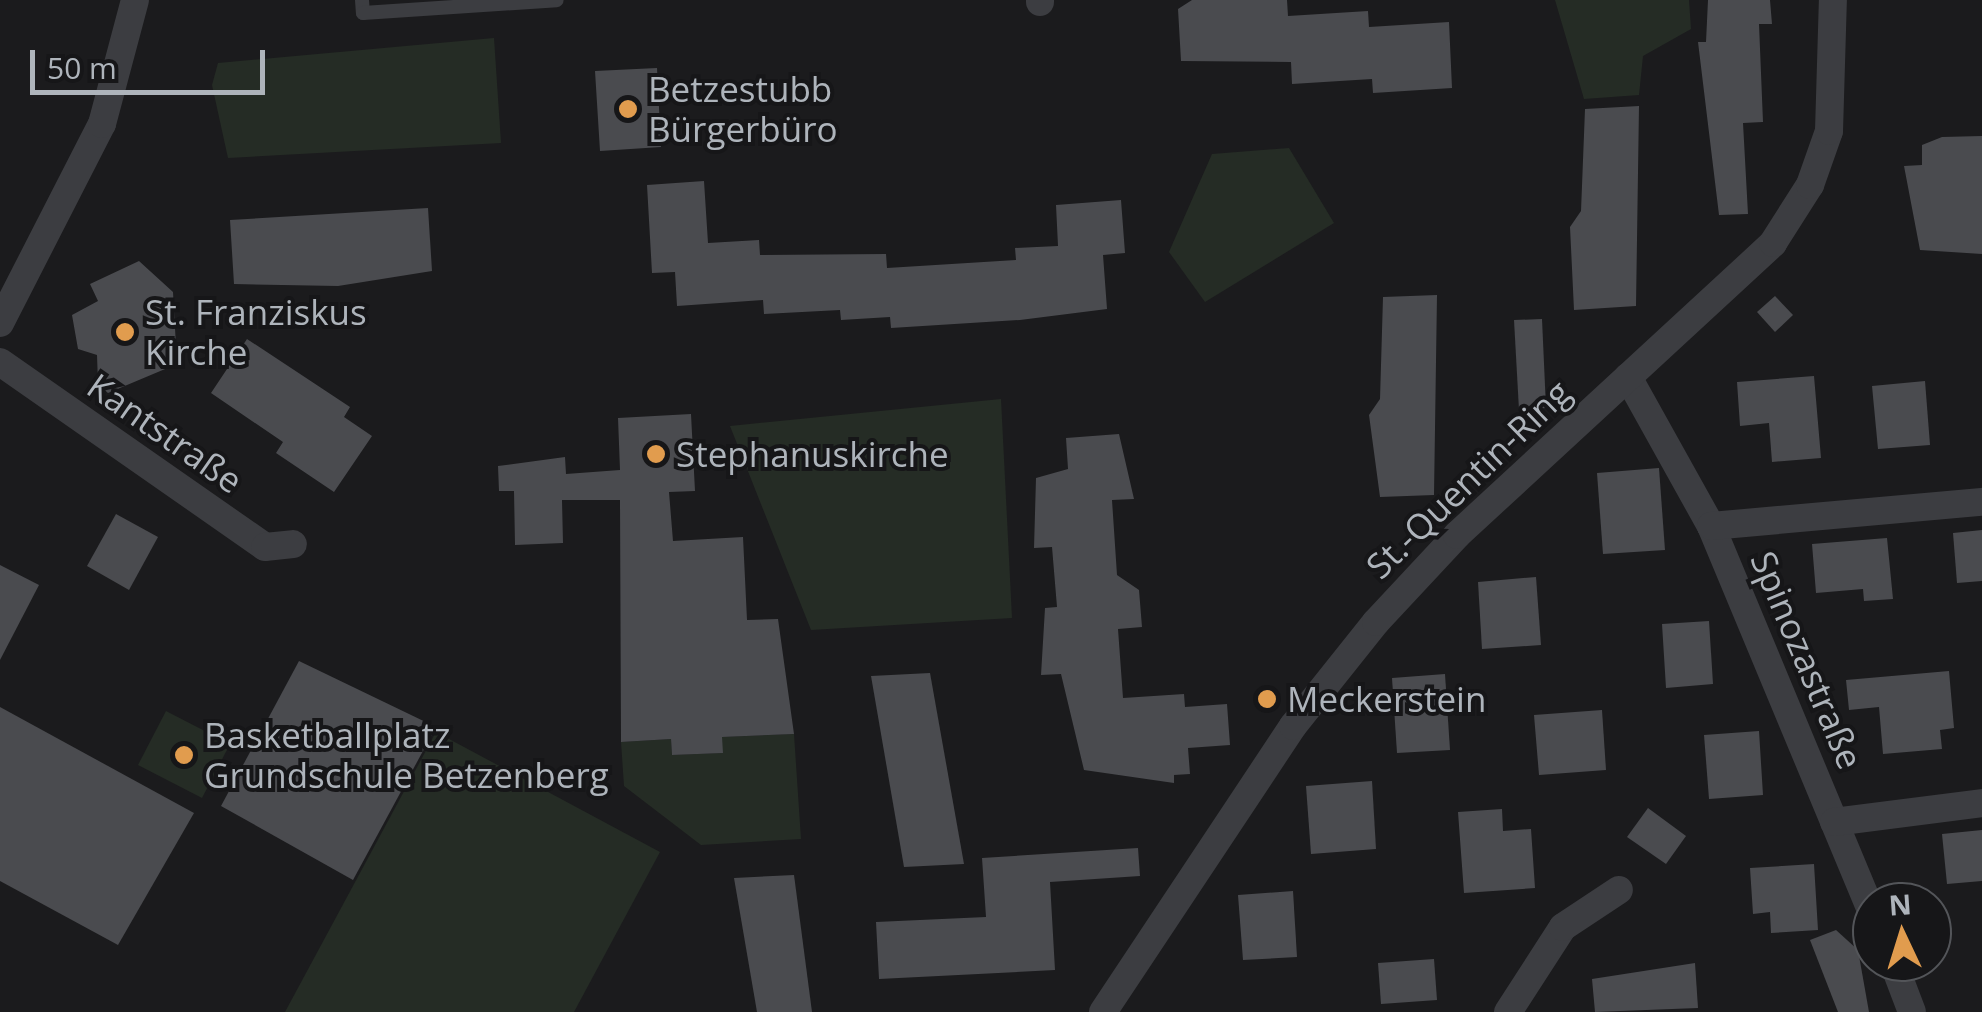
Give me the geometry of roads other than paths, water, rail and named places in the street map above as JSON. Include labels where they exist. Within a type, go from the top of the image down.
[{"type":"street","points":[[0,323],[102,124],[136,0]]},
{"type":"street","name":"St.-Quentin-Ring","points":[[1103,1012],[1364,636],[1457,534],[1773,243],[1810,185],[1829,131],[1832,0]]},
{"type":"street","name":"Kantstraße","points":[[0,362],[265,547],[293,544]]},
{"type":"street","name":"Spinozastraße","points":[[1628,378],[1711,526],[1859,882]]},
{"type":"street","name":"Spinozastraße","points":[[1711,526],[1982,502]]},
{"type":"street","name":"Spinozastraße","points":[[1834,822],[1982,804]]},
{"type":"street","points":[[1508,1012],[1563,927],[1619,890]]},
{"type":"street","points":[[1901,982],[1912,1012]]},
{"type":"lane","points":[[362,0],[363,12],[557,0]]},
{"type":"place","name":"Betzestubb Bürgerbüro","points":[[628,109]]},
{"type":"place","name":"St. Franziskus Kirche","points":[[125,332]]},
{"type":"place","name":"Stephanuskirche","points":[[656,454]]},
{"type":"place","name":"Meckerstein","points":[[1267,699]]},
{"type":"place","name":"Basketballplatz Grundschule Betzenberg","points":[[184,755]]}]
